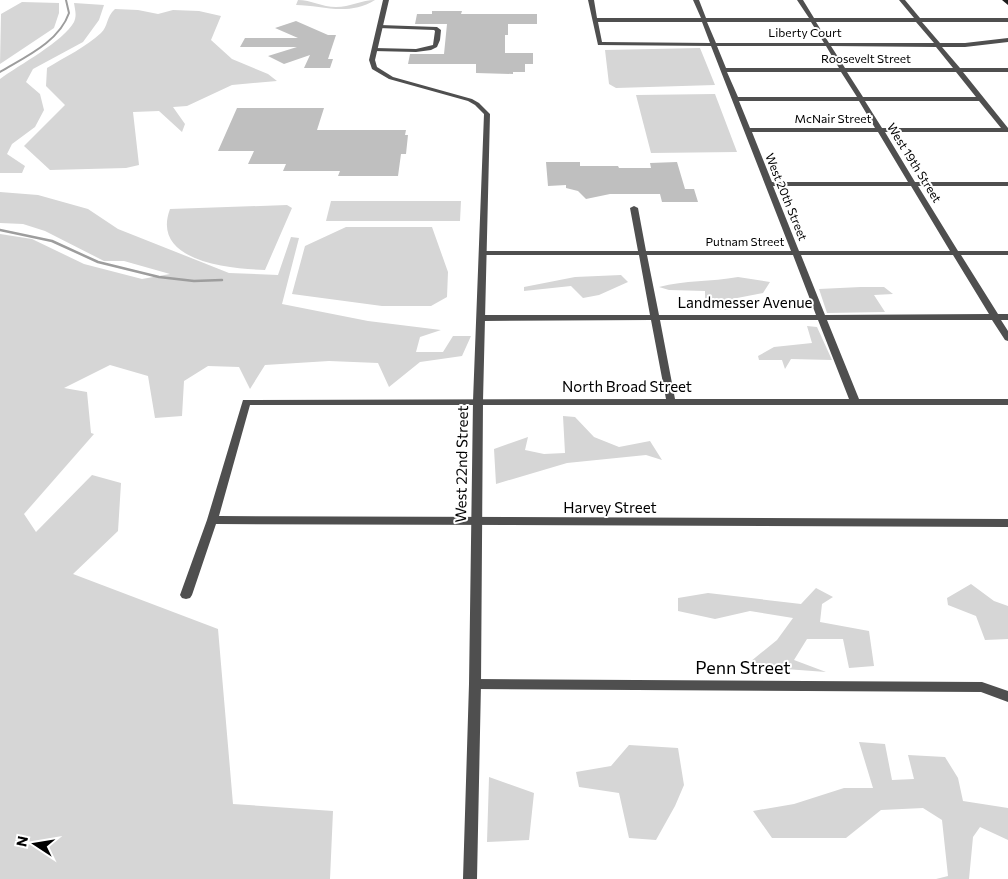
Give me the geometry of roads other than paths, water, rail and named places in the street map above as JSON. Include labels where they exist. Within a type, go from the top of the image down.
[{"type":"street","points":[[380,27],[435,28],[438,30],[437,43],[433,48],[422,50],[375,50],[380,27],[386,0]]},
{"type":"street","points":[[591,0],[595,20],[1008,20]]},
{"type":"street","name":"West 20th Street","points":[[696,0],[855,402]]},
{"type":"street","name":"West 19th Street","points":[[800,0],[1008,338]]},
{"type":"street","points":[[902,0],[980,99],[1007,130]]},
{"type":"street","name":"Liberty Court","points":[[595,20],[600,44],[965,45],[982,43],[988,40],[1008,40]]},
{"type":"street","name":"West 22nd Street","points":[[375,50],[373,66],[382,74],[470,100],[487,114],[478,401],[475,684],[470,879]]},
{"type":"street","name":"Roosevelt Street","points":[[724,70],[1008,70]]},
{"type":"street","points":[[735,99],[980,99]]},
{"type":"street","name":"McNair Street","points":[[748,130],[1007,130]]},
{"type":"street","points":[[769,184],[1008,184]]},
{"type":"street","points":[[634,208],[671,402]]},
{"type":"street","name":"Putnam Street","points":[[483,253],[1008,253]]},
{"type":"street","name":"Landmesser Avenue","points":[[482,318],[1008,317]]},
{"type":"street","name":"North Broad Street","points":[[212,520],[246,402],[1008,402]]},
{"type":"street","points":[[186,595],[212,520]]},
{"type":"street","name":"Harvey Street","points":[[212,520],[476,523],[1008,523]]},
{"type":"street","name":"Penn Street","points":[[475,684],[982,687],[1008,697]]},
{"type":"waterway","points":[[0,72],[40,48],[58,32],[69,13],[66,0]]},
{"type":"waterway","points":[[0,230],[52,241],[98,262],[159,277],[194,281],[222,280]]}]
